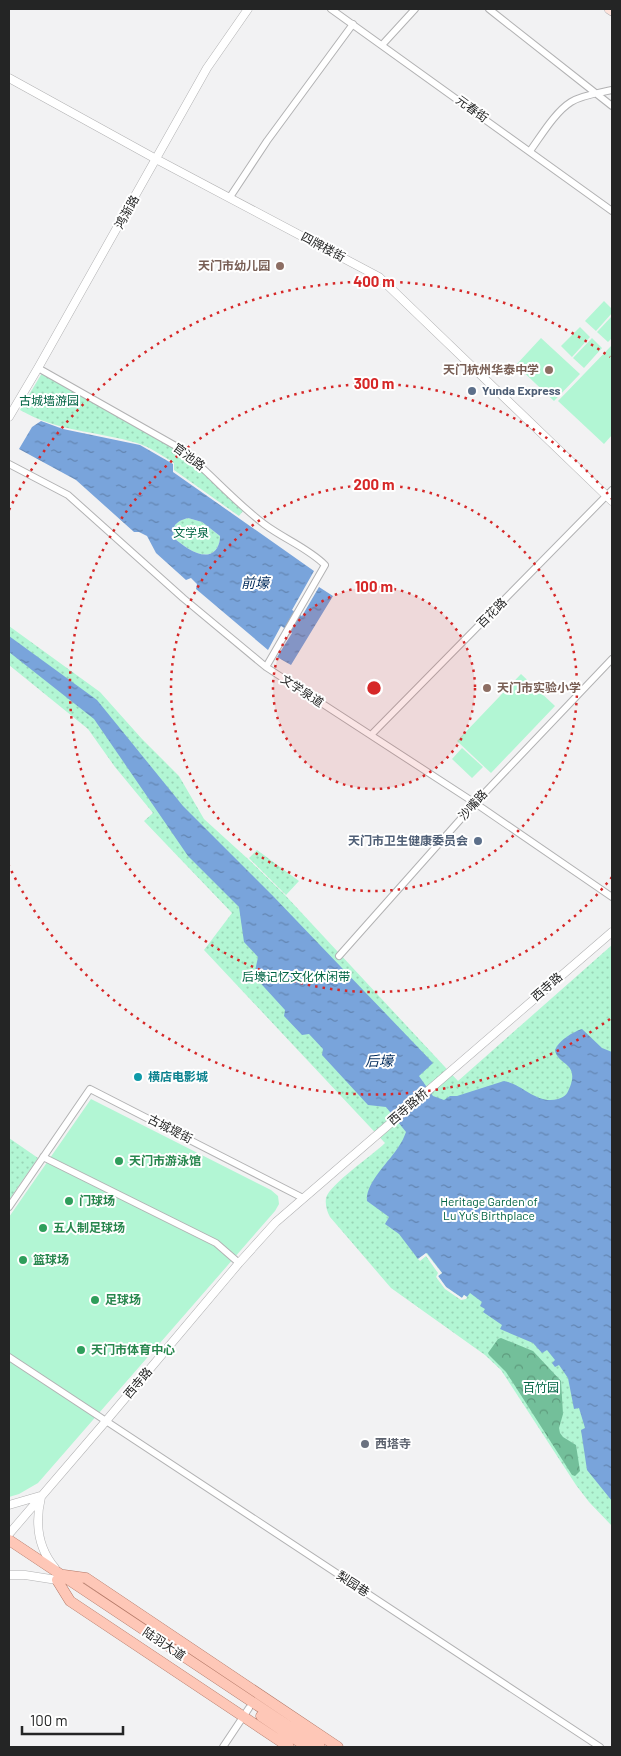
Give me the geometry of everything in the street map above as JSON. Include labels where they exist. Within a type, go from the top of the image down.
[{"type":"main road","name":"陆羽大道","points":[[9,1540],[246,1712],[307,1747]]},
{"type":"main road","name":"陆羽大道","points":[[9,1547],[59,1577],[320,1747]]},
{"type":"main road","points":[[59,1577],[86,1578],[338,1747]]},
{"type":"main road","points":[[246,1712],[289,1747]]},
{"type":"street","name":"鸿渐路","points":[[9,417],[212,61],[248,9]]},
{"type":"street","name":"元春街","points":[[331,9],[612,211]]},
{"type":"street","points":[[382,45],[415,9]]},
{"type":"street","points":[[489,9],[612,106]]},
{"type":"street","points":[[230,197],[267,141],[353,24]]},
{"type":"street","name":"四牌楼街","points":[[9,78],[156,159],[372,273],[386,283],[610,496]]},
{"type":"street","points":[[530,151],[556,117],[570,103],[596,93],[612,90]]},
{"type":"street","name":"官池路","points":[[38,368],[181,449],[263,523],[326,565],[266,667]]},
{"type":"street","name":"文学泉道","points":[[9,464],[68,495],[182,598],[266,667],[475,803],[612,897]]},
{"type":"street","name":"百花路","points":[[371,735],[610,496]]},
{"type":"street","name":"沙嘴路","points":[[339,956],[475,803],[612,659]]},
{"type":"street","name":"西寺路","points":[[483,1042],[612,932]]},
{"type":"street","name":"西寺路桥","points":[[334,1172],[483,1042]]},
{"type":"street","name":"古城堤街","points":[[43,1157],[90,1089],[303,1198]]},
{"type":"street","points":[[9,1207],[43,1157],[216,1243],[239,1263]]},
{"type":"street","name":"西寺路","points":[[9,1534],[239,1263],[276,1222],[334,1172]]},
{"type":"street","name":"梨园巷","points":[[9,1357],[600,1747]]},
{"type":"street","points":[[9,1505],[42,1495]]},
{"type":"street","points":[[42,1495],[38,1512],[39,1539],[59,1577]]},
{"type":"street","points":[[9,1575],[59,1577]]},
{"type":"street","points":[[222,1747],[246,1712]]},
{"type":"green space","points":[[604,301],[612,309],[612,313],[596,331],[585,321]]},
{"type":"green space","points":[[612,316],[612,338],[608,342],[597,332]]},
{"type":"green space","points":[[580,327],[590,337],[572,357],[561,346]]},
{"type":"green space","points":[[541,338],[580,374],[554,401],[516,365]]},
{"type":"green space","points":[[592,338],[602,348],[584,368],[573,358]]},
{"type":"green space","points":[[612,345],[612,435],[604,444],[558,401]]},
{"type":"green space","name":"古城墙游园","points":[[42,373],[182,453],[243,511],[239,516],[174,470],[174,463],[147,447],[122,439],[49,423],[20,410]]},
{"type":"green space","name":"文学泉","points":[[188,518],[202,522],[220,536],[218,547],[213,553],[202,554],[196,552],[175,539],[173,531],[175,525]]},
{"type":"green space","name":"Heritage Garden of Lu Yu’s Birthplace","points":[[9,626],[100,692],[142,739],[179,776],[204,819],[285,895],[458,1081],[612,945],[612,1526],[576,1485],[501,1370],[485,1355],[391,1288],[330,1217],[326,1203],[329,1192],[385,1143],[204,950],[232,913],[144,821],[153,813],[115,767],[88,729],[9,665]]},
{"type":"green space","points":[[521,674],[555,706],[491,773],[457,741]]},
{"type":"green space","points":[[462,748],[483,767],[472,778],[452,759]]},
{"type":"green space","points":[[257,850],[299,881],[286,895],[249,858]]},
{"type":"green space","name":"天门市体育中心","points":[[91,1099],[271,1190],[278,1196],[279,1204],[275,1211],[38,1483],[19,1494],[9,1497],[9,1217]]},
{"type":"green space","points":[[9,1138],[38,1158],[9,1200]]},
{"type":"green space","name":"百竹园","points":[[501,1338],[533,1351],[561,1381],[563,1414],[559,1428],[563,1437],[576,1445],[580,1471],[575,1476],[572,1475],[506,1372],[489,1355],[488,1353],[498,1339]]},
{"type":"water","name":"前壕","points":[[41,421],[63,429],[140,445],[173,464],[173,472],[314,571],[292,610],[302,616],[319,587],[333,596],[291,665],[277,657],[292,633],[281,626],[268,650],[196,589],[197,584],[191,578],[186,580],[156,553],[147,536],[134,532],[76,480],[19,449],[32,427]],"holes":[[[188,518],[202,522],[220,536],[217,548],[213,553],[202,554],[190,550],[175,539],[173,531],[175,525],[180,521]]]},
{"type":"water","name":"Heritage Garden of Lu Yu’s Birthplace","points":[[9,636],[97,700],[183,806],[273,896],[433,1063],[419,1076],[433,1096],[444,1100],[450,1096],[457,1096],[504,1081],[543,1099],[558,1099],[564,1097],[567,1093],[572,1078],[571,1070],[558,1057],[555,1050],[563,1040],[582,1029],[602,1048],[612,1052],[612,1501],[587,1470],[581,1430],[585,1428],[579,1408],[574,1409],[568,1378],[559,1365],[555,1367],[552,1363],[555,1360],[547,1350],[542,1353],[533,1343],[500,1329],[502,1325],[483,1312],[485,1309],[480,1306],[482,1302],[470,1293],[467,1297],[464,1295],[462,1298],[446,1287],[438,1276],[442,1273],[427,1253],[418,1259],[399,1234],[385,1224],[389,1217],[367,1201],[370,1187],[400,1144],[406,1132],[386,1107],[368,1105],[322,1055],[323,1049],[309,1034],[302,1035],[284,1016],[285,1010],[254,976],[258,957],[244,942],[239,907],[188,856],[94,719],[9,652]]},
{"type":"pier","points":[[426,1253],[442,1273],[438,1276],[446,1287],[462,1298],[464,1295],[467,1297],[466,1299],[461,1300],[445,1289],[436,1277],[438,1273],[426,1256],[420,1261],[418,1259]]},
{"type":"place","name":"天门市幼儿园","points":[[280,266]]},
{"type":"place","name":"天门杭州华泰中学","points":[[549,370]]},
{"type":"place","name":"Yunda Express","points":[[472,391]]},
{"type":"place","name":"天门市实验小学","points":[[487,688]]},
{"type":"place","name":"天门市卫生健康委员会","points":[[478,841]]},
{"type":"place","name":"横店电影城","points":[[138,1077]]},
{"type":"place","name":"天门市游泳馆","points":[[119,1161]]},
{"type":"place","name":"门球场","points":[[69,1201]]},
{"type":"place","name":"五人制足球场","points":[[43,1228]]},
{"type":"place","name":"篮球场","points":[[23,1260]]},
{"type":"place","name":"足球场","points":[[95,1300]]},
{"type":"place","name":"天门市体育中心","points":[[81,1350]]},
{"type":"place","name":"西塔寺","points":[[365,1444]]},
{"type":"park label","name":"后壕记忆文化休闲带","points":[[296,977]]},
{"type":"water label","name":"后壕","points":[[379,1061]]}]
